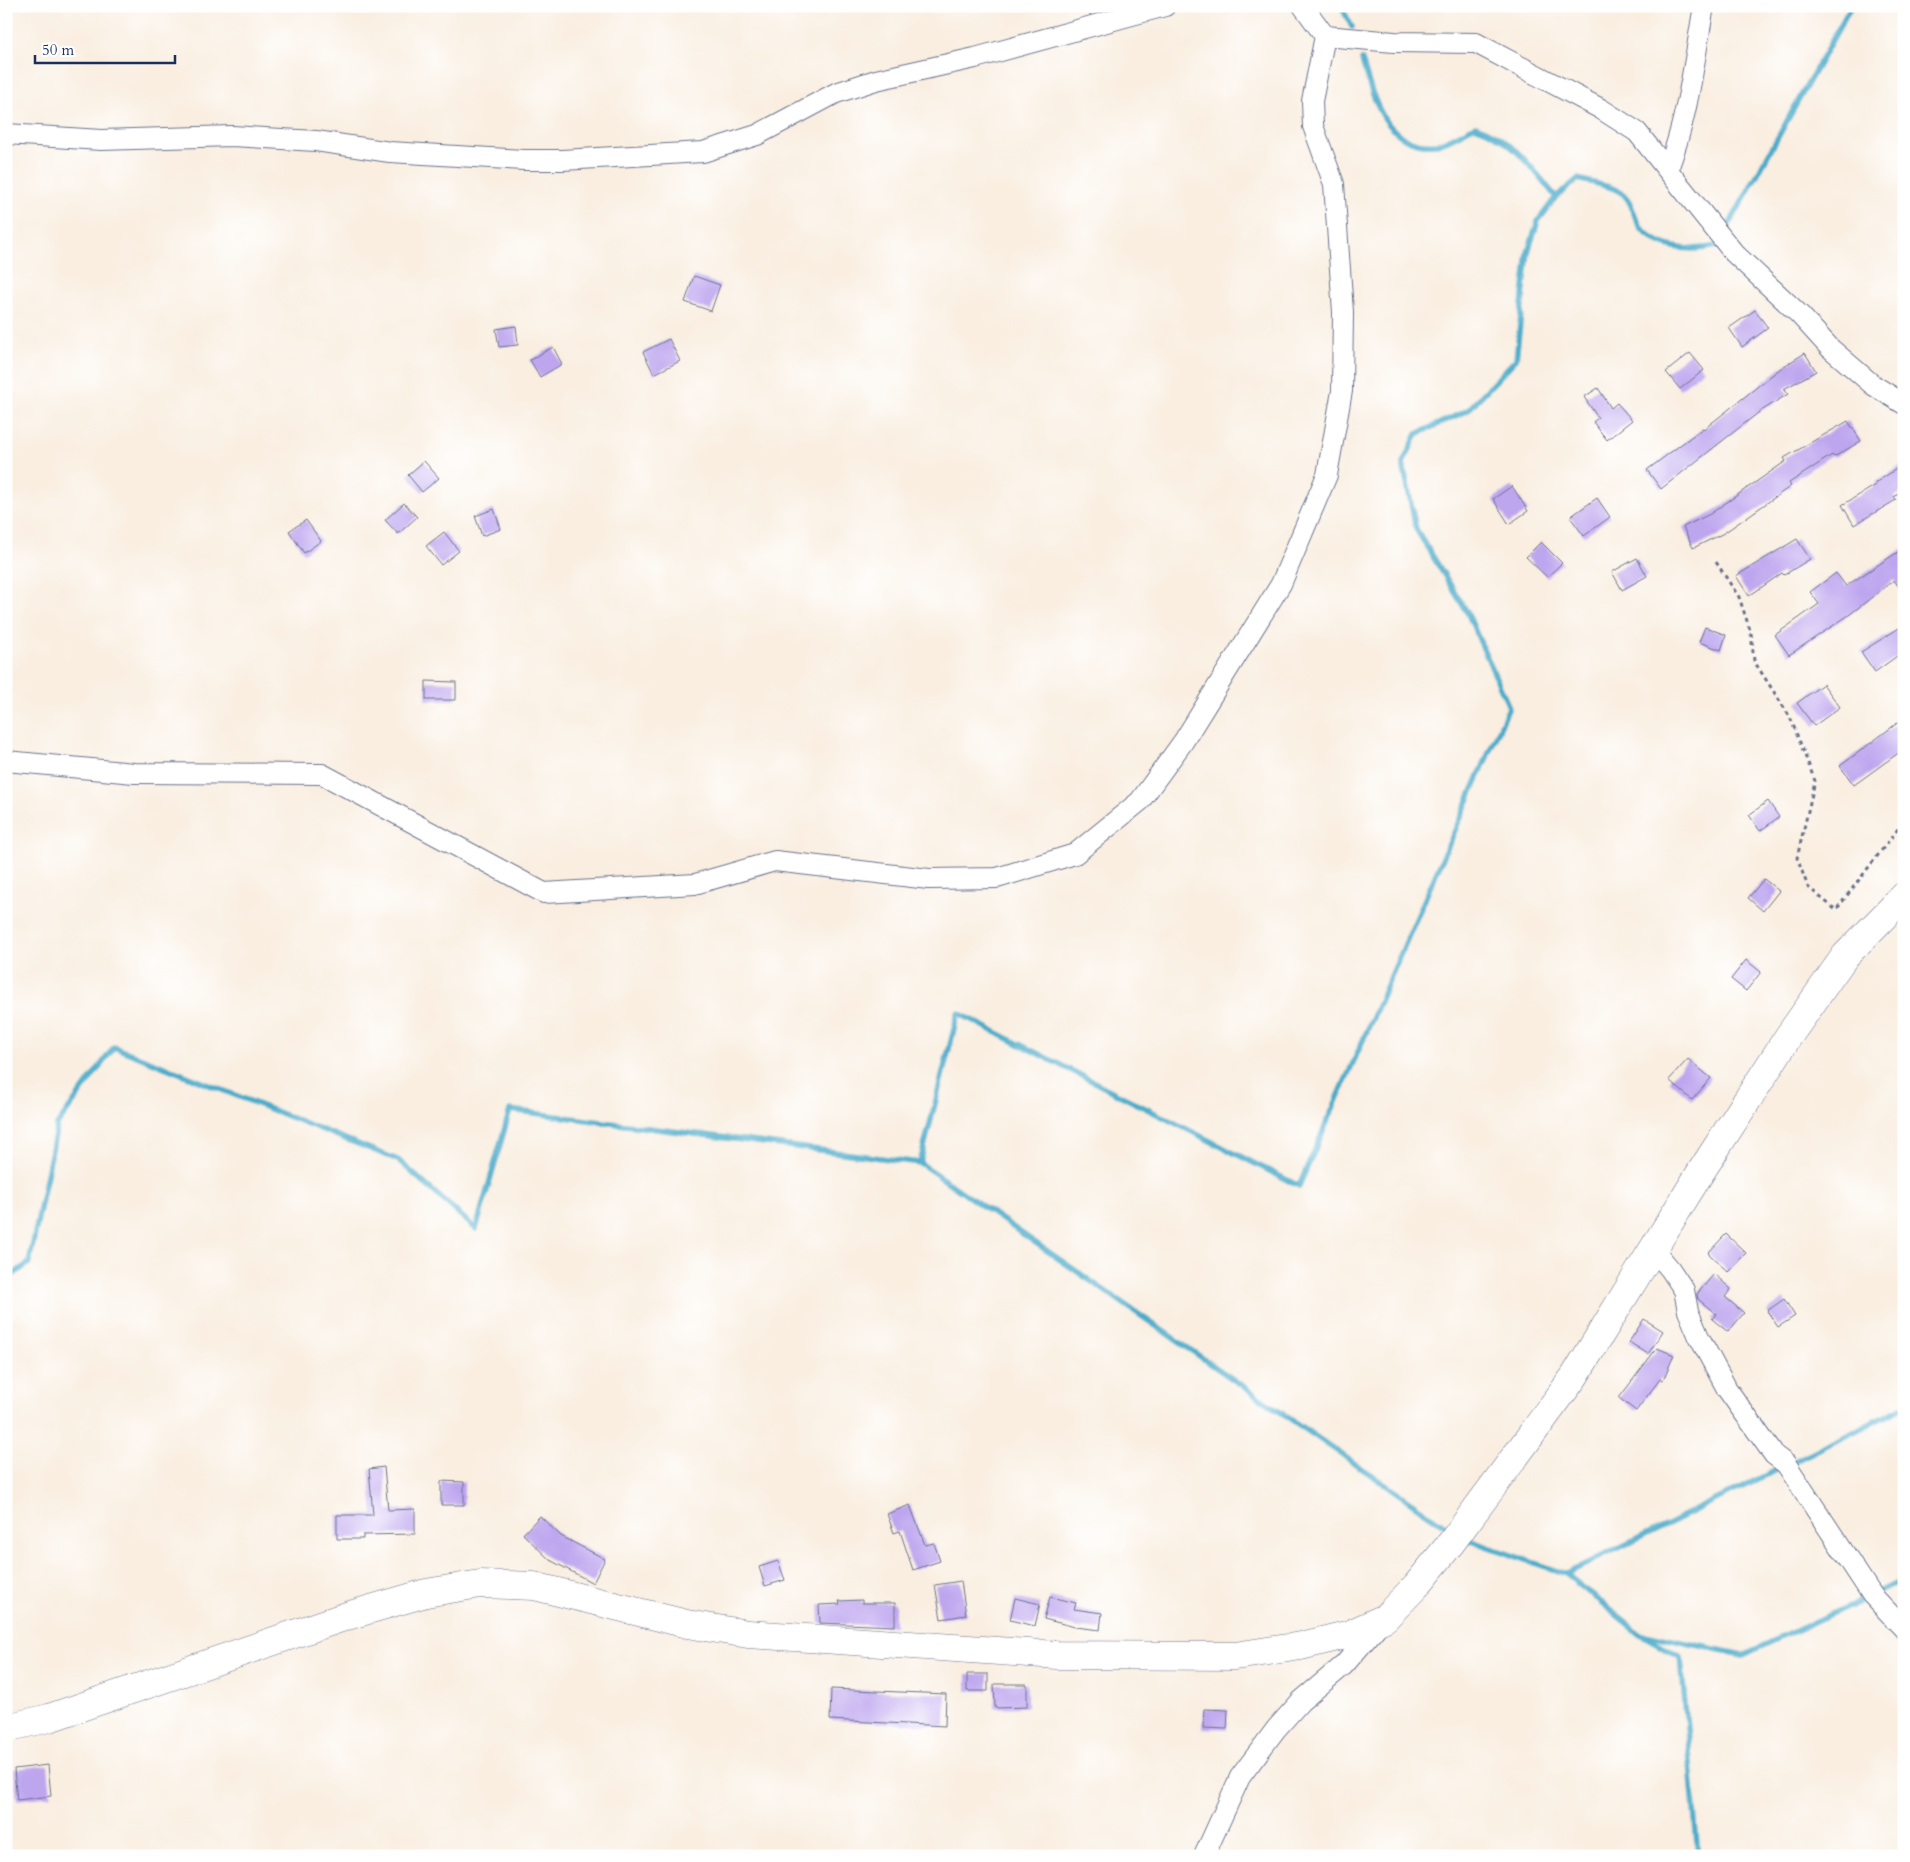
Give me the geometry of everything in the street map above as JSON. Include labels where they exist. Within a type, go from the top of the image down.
[{"type":"main road","points":[[6,1728],[50,1718],[347,1616],[426,1593],[480,1584],[534,1586],[687,1624],[748,1634],[1057,1655],[1235,1656],[1301,1646],[1350,1634],[1385,1618],[1416,1586],[1455,1537],[1574,1377],[1712,1154],[1845,956],[1904,896]]},
{"type":"street","points":[[6,134],[101,140],[232,136],[301,140],[390,152],[524,160],[562,160],[703,152],[758,135],[836,94],[876,80],[975,58],[1164,6]]},
{"type":"street","points":[[6,761],[134,773],[322,774],[544,893],[695,884],[775,861],[929,880],[997,878],[1076,854],[1140,801],[1183,742],[1280,584],[1327,475],[1342,391],[1343,312],[1334,184],[1313,126],[1312,101],[1325,36],[1303,6]]},
{"type":"street","points":[[1668,169],[1679,140],[1691,89],[1704,6]]},
{"type":"street","points":[[1325,36],[1394,42],[1476,43],[1601,109],[1637,132],[1730,249],[1800,315],[1830,348],[1873,386],[1904,404]]},
{"type":"street","points":[[1654,1250],[1684,1290],[1688,1311],[1699,1337],[1727,1389],[1774,1455],[1786,1464],[1872,1595],[1904,1629]]},
{"type":"street","points":[[1204,1856],[1240,1777],[1276,1729],[1301,1701],[1344,1665],[1385,1618]]},
{"type":"path","points":[[1716,562],[1739,597],[1751,633],[1754,661],[1790,717],[1814,781],[1797,858],[1808,887],[1836,910],[1904,821]]},
{"type":"building","points":[[694,276],[720,285],[711,311],[685,302]]},
{"type":"building","points":[[1755,310],[1768,328],[1742,347],[1729,328]]},
{"type":"building","points":[[516,326],[518,345],[499,347],[496,329]]},
{"type":"building","points":[[669,339],[680,361],[654,374],[643,352]]},
{"type":"building","points":[[553,347],[562,364],[540,377],[530,360]]},
{"type":"building","points":[[1690,353],[1704,370],[1680,389],[1666,372]]},
{"type":"building","points":[[1805,353],[1816,371],[1784,389],[1788,394],[1758,413],[1661,489],[1647,470],[1704,429],[1781,368]]},
{"type":"building","points":[[1598,388],[1611,408],[1617,403],[1632,420],[1607,440],[1593,422],[1598,418],[1584,397]]},
{"type":"building","points":[[1848,421],[1861,441],[1834,457],[1832,455],[1789,483],[1791,486],[1724,533],[1693,548],[1683,527],[1710,514],[1786,461],[1784,458]]},
{"type":"building","points":[[424,461],[439,478],[422,492],[408,475]]},
{"type":"building","points":[[1904,464],[1904,491],[1894,497],[1896,500],[1854,525],[1842,505],[1876,485],[1875,483]]},
{"type":"building","points":[[1512,486],[1528,511],[1509,524],[1493,499]]},
{"type":"building","points":[[1597,498],[1610,517],[1584,536],[1570,517]]},
{"type":"building","points":[[404,503],[417,517],[398,534],[385,520]]},
{"type":"building","points":[[494,509],[501,529],[482,536],[475,516]]},
{"type":"building","points":[[306,520],[321,541],[304,553],[289,531]]},
{"type":"building","points":[[444,532],[459,551],[441,565],[426,546]]},
{"type":"building","points":[[1797,539],[1810,559],[1784,575],[1782,573],[1749,596],[1736,576]]},
{"type":"building","points":[[1541,542],[1562,563],[1547,577],[1526,557]]},
{"type":"building","points":[[1904,548],[1904,594],[1894,580],[1849,615],[1789,655],[1775,635],[1819,604],[1810,592],[1836,573],[1846,586]]},
{"type":"building","points":[[1637,558],[1647,576],[1622,590],[1612,572]]},
{"type":"building","points":[[1904,625],[1904,651],[1875,672],[1861,652]]},
{"type":"building","points":[[1705,627],[1726,635],[1721,650],[1699,642]]},
{"type":"building","points":[[426,681],[456,682],[456,700],[426,700]]},
{"type":"building","points":[[1823,684],[1840,707],[1814,726],[1797,703]]},
{"type":"building","points":[[1904,718],[1904,749],[1854,785],[1840,766]]},
{"type":"building","points":[[1768,801],[1779,817],[1760,831],[1749,815]]},
{"type":"building","points":[[1764,879],[1779,891],[1763,911],[1748,898]]},
{"type":"building","points":[[1746,960],[1761,972],[1746,991],[1731,979]]},
{"type":"building","points":[[1688,1059],[1711,1078],[1692,1100],[1669,1080]]},
{"type":"building","points":[[1726,1234],[1746,1253],[1728,1272],[1708,1253]]},
{"type":"building","points":[[1714,1274],[1731,1289],[1725,1297],[1744,1313],[1728,1332],[1712,1319],[1716,1314],[1698,1299],[1697,1294]]},
{"type":"building","points":[[1784,1299],[1795,1316],[1778,1327],[1767,1311]]},
{"type":"building","points":[[1644,1319],[1663,1331],[1648,1354],[1629,1342]]},
{"type":"building","points":[[1657,1348],[1674,1355],[1663,1380],[1660,1379],[1636,1411],[1619,1398]]},
{"type":"building","points":[[384,1467],[388,1510],[415,1509],[415,1534],[363,1535],[363,1539],[337,1539],[337,1515],[373,1515],[369,1469]]},
{"type":"building","points":[[441,1481],[464,1482],[464,1505],[441,1505]]},
{"type":"building","points":[[910,1505],[925,1545],[934,1543],[940,1561],[913,1570],[900,1531],[894,1533],[887,1514]]},
{"type":"building","points":[[540,1516],[561,1536],[605,1559],[593,1583],[550,1560],[523,1534]]},
{"type":"building","points":[[778,1561],[785,1580],[765,1586],[759,1567]]},
{"type":"building","points":[[961,1581],[966,1615],[941,1619],[935,1585]]},
{"type":"building","points":[[1050,1597],[1076,1603],[1074,1609],[1102,1613],[1100,1630],[1075,1627],[1044,1619]]},
{"type":"building","points":[[1015,1598],[1040,1604],[1035,1626],[1010,1620]]},
{"type":"building","points":[[862,1600],[862,1603],[895,1603],[895,1626],[820,1623],[819,1605],[840,1604],[839,1601]]},
{"type":"building","points":[[967,1674],[988,1674],[988,1691],[967,1691]]},
{"type":"building","points":[[994,1684],[1027,1684],[1027,1707],[995,1708]]},
{"type":"building","points":[[831,1689],[946,1694],[945,1726],[830,1720]]},
{"type":"building","points":[[1204,1709],[1228,1710],[1227,1729],[1203,1728]]},
{"type":"building","points":[[48,1765],[51,1796],[17,1800],[14,1769]]},
{"type":"waterway","points":[[1341,6],[1352,27]]},
{"type":"waterway","points":[[1724,234],[1851,6]]},
{"type":"waterway","points":[[1362,60],[1371,90],[1384,118],[1394,130],[1405,138],[1419,143],[1436,144],[1451,139],[1475,126],[1488,131],[1500,138],[1520,155],[1556,197]]},
{"type":"waterway","points":[[920,1163],[958,1013],[1299,1186],[1509,707],[1467,612],[1416,529],[1403,463],[1417,434],[1468,410],[1516,359],[1528,252],[1538,221],[1556,197],[1578,179],[1610,187],[1621,193],[1630,203],[1640,226],[1647,234],[1665,244],[1686,249],[1697,249],[1717,246],[1720,242]]},
{"type":"waterway","points":[[6,1280],[29,1263],[57,1125],[114,1047],[398,1160],[476,1229],[510,1110],[920,1163],[1451,1530]]},
{"type":"waterway","points":[[1566,1574],[1904,1407]]},
{"type":"waterway","points":[[1463,1538],[1566,1574],[1639,1633],[1681,1657],[1698,1856]]},
{"type":"waterway","points":[[1876,1593],[1904,1580]]},
{"type":"waterway","points":[[1644,1634],[1743,1655],[1868,1597]]}]
